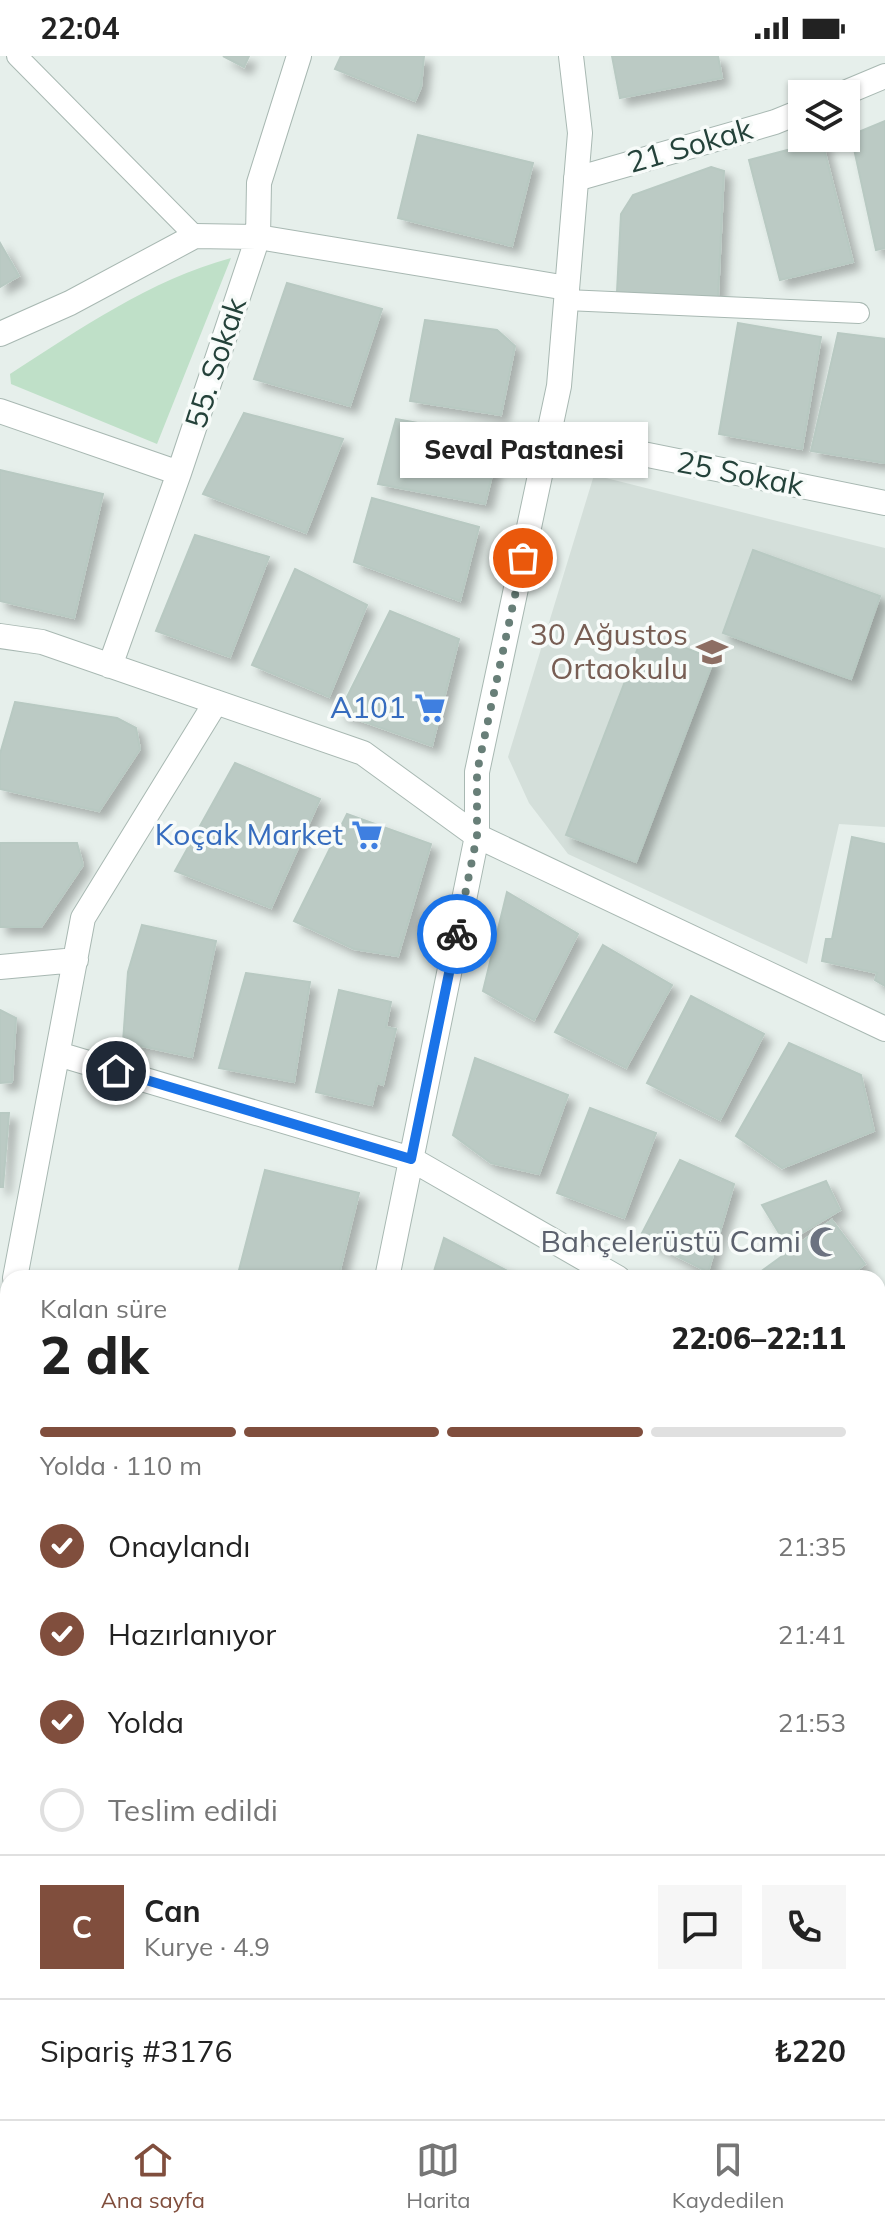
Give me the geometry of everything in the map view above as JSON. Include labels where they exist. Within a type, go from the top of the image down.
[{"type":"street","name":"55. Sokak","points":[[110,666],[258,237],[259,183],[299,56]]},
{"type":"street","points":[[389,1270],[477,836],[477,772],[559,386],[580,133],[571,56]]},
{"type":"street","points":[[860,86],[885,76]]},
{"type":"street","name":"21 Sokak","points":[[576,179],[788,117]]},
{"type":"street","points":[[0,334],[70,303],[195,236],[258,237],[566,294]]},
{"type":"street","points":[[0,411],[179,473]]},
{"type":"street","name":"25 Sokak","points":[[549,435],[885,503]]},
{"type":"street","points":[[0,636],[42,642],[363,753],[477,836],[885,1029]]},
{"type":"street","points":[[17,1270],[83,918],[216,702]]},
{"type":"street","points":[[0,967],[76,960]]},
{"type":"street","points":[[58,1054],[411,1159],[604,1270]]},
{"type":"lane","points":[[17,56],[195,236]]},
{"type":"lane","points":[[566,294],[859,313]]},
{"type":"shaded area","name":"30 Ağustos Ortaokulu","points":[[594,475],[885,548],[885,827],[839,824],[807,964],[568,854],[529,803],[508,757]]},
{"type":"green space","points":[[231,258],[157,444],[11,384],[10,374],[116,307],[172,279]]},
{"type":"building","points":[[223,56],[249,56],[244,67]]},
{"type":"building","points":[[341,56],[424,56],[421,87],[415,101],[335,69]]},
{"type":"building","points":[[612,56],[718,56],[722,78],[620,98]]},
{"type":"building","points":[[885,121],[885,248],[876,250],[855,152],[860,152],[860,131]]},
{"type":"building","points":[[418,135],[533,163],[512,246],[398,218]]},
{"type":"building","points":[[788,150],[825,152],[853,262],[780,280],[749,160]]},
{"type":"building","points":[[711,167],[724,171],[718,297],[617,292],[621,214],[633,195]]},
{"type":"building","points":[[0,243],[19,276],[0,287]]},
{"type":"building","points":[[287,283],[382,309],[350,406],[254,379]]},
{"type":"building","points":[[425,320],[497,330],[515,346],[501,415],[410,401]]},
{"type":"building","points":[[738,323],[821,337],[802,449],[719,434]]},
{"type":"building","points":[[838,333],[885,339],[885,463],[811,451]]},
{"type":"building","points":[[244,413],[343,439],[306,533],[203,494]]},
{"type":"building","points":[[396,419],[501,438],[485,504],[378,484]]},
{"type":"building","points":[[0,470],[103,494],[74,618],[0,601]]},
{"type":"building","points":[[372,498],[479,527],[460,601],[354,562]]},
{"type":"building","points":[[195,535],[269,557],[230,657],[156,631]]},
{"type":"building","points":[[753,550],[880,596],[851,679],[723,633]]},
{"type":"building","points":[[295,569],[367,605],[329,697],[252,665]]},
{"type":"building","points":[[390,611],[459,639],[432,746],[339,713]]},
{"type":"building","points":[[644,632],[714,659],[636,862],[566,835]]},
{"type":"building","points":[[15,702],[117,718],[136,728],[140,749],[99,811],[0,789],[0,754]]},
{"type":"building","points":[[235,763],[320,799],[271,908],[175,871]]},
{"type":"building","points":[[347,814],[431,844],[398,956],[354,949],[294,921]]},
{"type":"building","points":[[852,837],[885,844],[885,986],[875,980],[877,973],[822,961],[826,939],[832,939]]},
{"type":"building","points":[[0,843],[77,843],[83,865],[41,927],[0,927]]},
{"type":"building","points":[[507,892],[578,934],[534,1020],[483,991]]},
{"type":"building","points":[[142,925],[216,941],[192,1057],[123,1042],[128,972]]},
{"type":"building","points":[[603,945],[672,985],[626,1068],[555,1032]]},
{"type":"building","points":[[246,973],[310,982],[294,1082],[219,1068]]},
{"type":"building","points":[[339,990],[391,1002],[386,1027],[396,1029],[383,1085],[377,1083],[372,1105],[316,1092]]},
{"type":"building","points":[[691,996],[764,1034],[720,1120],[647,1083]]},
{"type":"building","points":[[0,1010],[16,1018],[12,1082],[0,1083]]},
{"type":"building","points":[[789,1043],[861,1075],[874,1131],[782,1168],[736,1136]]},
{"type":"building","points":[[475,1058],[568,1095],[539,1174],[491,1163],[453,1135]]},
{"type":"building","points":[[590,1108],[656,1133],[624,1218],[557,1193]]},
{"type":"building","points":[[0,1113],[9,1113],[3,1187],[0,1187]]},
{"type":"building","points":[[680,1160],[734,1184],[709,1270],[640,1237]]},
{"type":"building","points":[[265,1170],[359,1193],[340,1270],[239,1270]]},
{"type":"building","points":[[826,1181],[840,1210],[785,1243],[762,1205]]},
{"type":"building","name":"Bahçelerüstü Cami","points":[[832,1220],[865,1264],[857,1270],[763,1270]]},
{"type":"building","points":[[444,1238],[506,1270],[434,1270]]},
{"type":"way so far","points":[[457,934],[477,836],[477,772],[523,558]]},
{"type":"place","name":"Seval Pastanesi","points":[[523,558]]},
{"type":"place","name":"30 Ağustos Ortaokulu","points":[[712,652]]},
{"type":"place","name":"A101","points":[[430,708]]},
{"type":"place","name":"Koçak Market","points":[[367,835]]},
{"type":"place","name":"Bahçelerüstü Cami","points":[[825,1242]]},
{"type":"route","points":[[116,1071],[411,1159],[457,934]]}]
